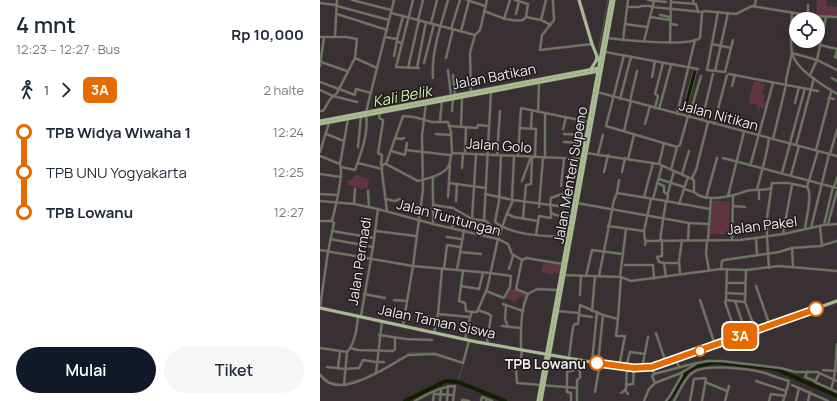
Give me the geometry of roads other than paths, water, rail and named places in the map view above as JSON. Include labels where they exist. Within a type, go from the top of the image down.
[{"type":"main road","points":[[579,0],[600,67]]},
{"type":"main road","name":"Jalan Menteri Supeno","points":[[548,354],[557,310],[586,135],[597,77],[607,38],[612,0]]},
{"type":"main road","name":"Jalan Menteri Supeno","points":[[584,152],[597,92],[602,47],[612,0]]},
{"type":"main road","points":[[594,49],[597,50],[602,47]]},
{"type":"main road","points":[[597,57],[591,70],[597,77]]},
{"type":"main road","name":"Jalan Batikan","points":[[320,122],[462,96],[600,67]]},
{"type":"main road","name":"Jalan Batikan","points":[[320,122],[329,122],[366,113],[380,112],[442,100],[455,95],[491,91],[513,85],[539,82],[550,78]]},
{"type":"main road","name":"Jalan Menteri Supeno","points":[[548,354],[571,217],[583,159]]},
{"type":"main road","name":"Jalan Taman Siswa","points":[[320,308],[469,340],[626,368],[644,368],[652,367],[676,359],[837,301]]},
{"type":"main road","points":[[540,401],[548,354]]},
{"type":"street","points":[[335,37],[337,0]]},
{"type":"street","points":[[352,0],[403,16],[475,35]]},
{"type":"street","points":[[320,156],[340,164],[342,167],[354,170],[358,163],[365,139],[366,113],[394,1],[389,0]]},
{"type":"street","points":[[413,0],[396,67],[418,68],[426,22]]},
{"type":"street","points":[[408,68],[424,0]]},
{"type":"street","points":[[424,63],[437,0]]},
{"type":"street","points":[[433,78],[432,66],[448,0]]},
{"type":"street","points":[[446,58],[460,0]]},
{"type":"street","points":[[461,31],[468,0],[485,6]]},
{"type":"street","points":[[471,93],[470,56],[475,35],[480,30],[486,0]]},
{"type":"street","points":[[504,19],[510,0]]},
{"type":"street","points":[[514,0],[528,4]]},
{"type":"street","points":[[484,11],[504,19],[522,21],[526,17],[529,0]]},
{"type":"street","points":[[541,20],[546,0]]},
{"type":"street","points":[[553,0],[554,18],[551,25],[542,35],[540,50],[592,44]]},
{"type":"street","points":[[623,40],[628,0]]},
{"type":"street","points":[[648,0],[666,2]]},
{"type":"street","points":[[693,0],[694,4],[697,5],[698,12]]},
{"type":"street","points":[[754,7],[756,0]]},
{"type":"street","points":[[516,14],[519,1]]},
{"type":"street","points":[[644,41],[652,6],[656,1]]},
{"type":"street","points":[[670,42],[671,1],[694,4]]},
{"type":"street","points":[[320,3],[337,5],[389,20]]},
{"type":"street","points":[[808,5],[808,12]]},
{"type":"street","points":[[627,7],[652,6],[671,10],[698,12],[703,12],[705,10],[736,14],[750,6],[789,13]]},
{"type":"street","points":[[607,38],[670,42],[695,40],[700,38],[703,12]]},
{"type":"street","points":[[718,12],[707,70],[725,72],[733,40]]},
{"type":"street","points":[[715,71],[728,13]]},
{"type":"street","points":[[337,14],[387,30]]},
{"type":"street","points":[[394,56],[403,16]]},
{"type":"street","points":[[660,16],[670,19]]},
{"type":"street","points":[[526,17],[541,20],[551,25]]},
{"type":"street","points":[[650,17],[670,19]]},
{"type":"street","points":[[825,24],[826,17],[837,17]]},
{"type":"street","points":[[625,24],[647,27]]},
{"type":"street","points":[[670,24],[677,25]]},
{"type":"street","points":[[320,37],[346,37],[357,39],[355,58],[339,89],[323,110],[320,111]]},
{"type":"street","points":[[320,66],[324,37]]},
{"type":"street","points":[[385,37],[402,43]]},
{"type":"street","points":[[677,114],[695,40]]},
{"type":"street","points":[[712,44],[731,48]]},
{"type":"street","points":[[825,46],[837,50],[835,57],[837,58]]},
{"type":"street","points":[[773,139],[786,85],[792,48]]},
{"type":"street","points":[[810,75],[817,60],[819,48]]},
{"type":"street","points":[[604,52],[698,69]]},
{"type":"street","points":[[792,53],[817,60],[837,70]]},
{"type":"street","points":[[792,53],[800,67],[837,94]]},
{"type":"street","points":[[624,55],[606,126],[677,147]]},
{"type":"street","points":[[620,99],[631,57]]},
{"type":"street","points":[[355,58],[377,68]]},
{"type":"street","points":[[652,77],[655,61]]},
{"type":"street","points":[[321,62],[347,71]]},
{"type":"street","points":[[655,108],[658,96],[655,94],[663,63]]},
{"type":"street","points":[[659,109],[671,65]]},
{"type":"street","points":[[448,70],[452,97],[452,111]]},
{"type":"street","points":[[624,131],[637,71]]},
{"type":"street","points":[[702,120],[713,74]]},
{"type":"street","points":[[714,124],[728,74],[818,91]]},
{"type":"street","points":[[453,75],[455,95]]},
{"type":"street","points":[[732,86],[735,75]]},
{"type":"street","points":[[671,170],[677,147],[680,145],[700,76]]},
{"type":"street","points":[[796,145],[814,78]]},
{"type":"street","points":[[832,78],[837,81]]},
{"type":"street","points":[[320,82],[355,95],[356,89],[371,93]]},
{"type":"street","points":[[538,112],[539,82]]},
{"type":"street","points":[[751,163],[773,83]]},
{"type":"street","points":[[795,103],[799,87]]},
{"type":"street","points":[[782,173],[805,88]]},
{"type":"street","points":[[320,90],[333,96],[357,102]]},
{"type":"street","points":[[484,220],[491,91]]},
{"type":"street","name":"Jalan Nitikan","points":[[597,92],[837,156]]},
{"type":"street","points":[[804,230],[810,195],[807,187],[831,92]]},
{"type":"street","points":[[461,126],[462,96]]},
{"type":"street","points":[[829,98],[834,99]]},
{"type":"street","points":[[440,122],[442,100]]},
{"type":"street","points":[[402,326],[423,189],[422,136],[426,102]]},
{"type":"street","points":[[645,124],[650,106]]},
{"type":"street","name":"Jalan Menteri Supeno","points":[[519,128],[520,110],[522,108],[589,122]]},
{"type":"street","points":[[531,128],[532,110]]},
{"type":"street","points":[[497,155],[500,111]]},
{"type":"street","points":[[380,112],[379,118],[383,120],[383,122],[378,153],[382,154],[381,164],[387,211]]},
{"type":"street","points":[[539,207],[544,158],[545,113]]},
{"type":"street","points":[[358,147],[361,115]]},
{"type":"street","points":[[358,163],[382,167],[386,164],[403,116],[448,122],[451,135],[452,154],[406,150]]},
{"type":"street","points":[[563,128],[566,117]]},
{"type":"street","points":[[340,164],[348,118]]},
{"type":"street","points":[[320,152],[329,122]]},
{"type":"street","points":[[692,179],[696,170],[708,122]]},
{"type":"street","points":[[449,126],[477,128],[478,125],[489,126]]},
{"type":"street","points":[[462,168],[466,127]]},
{"type":"street","points":[[518,156],[519,128],[536,129],[531,184],[526,184],[523,218]]},
{"type":"street","points":[[810,228],[821,183],[837,130]]},
{"type":"street","points":[[728,196],[744,131]]},
{"type":"street","points":[[326,134],[344,141]]},
{"type":"street","points":[[436,134],[451,135]]},
{"type":"street","points":[[564,134],[586,135]]},
{"type":"street","points":[[622,172],[634,134]]},
{"type":"street","points":[[598,154],[603,135]]},
{"type":"street","points":[[395,138],[404,138]]},
{"type":"street","points":[[759,199],[758,190],[769,138]]},
{"type":"street","points":[[564,142],[585,143]]},
{"type":"street","points":[[391,151],[405,154],[407,143]]},
{"type":"street","points":[[659,164],[664,143]]},
{"type":"street","points":[[791,176],[799,146]]},
{"type":"street","points":[[682,174],[689,151]]},
{"type":"street","points":[[584,152],[659,164],[692,179],[695,182],[694,192]]},
{"type":"street","name":"Jalan Golo","points":[[422,180],[443,172],[450,164],[452,154],[464,153],[583,159]]},
{"type":"street","points":[[472,219],[476,154]]},
{"type":"street","points":[[501,155],[500,197],[495,222],[503,226],[536,235],[568,237]]},
{"type":"street","points":[[604,172],[608,155]]},
{"type":"street","points":[[478,310],[486,291],[498,239],[513,200],[514,156]]},
{"type":"street","points":[[522,181],[533,157]]},
{"type":"street","points":[[706,198],[717,158]]},
{"type":"street","points":[[723,158],[835,187]]},
{"type":"street","points":[[561,186],[564,159]]},
{"type":"street","points":[[644,197],[653,163]]},
{"type":"street","points":[[386,164],[414,179],[422,180]]},
{"type":"street","points":[[448,196],[450,164]]},
{"type":"street","points":[[645,245],[646,240],[644,231],[647,215],[662,166]]},
{"type":"street","points":[[320,308],[342,167]]},
{"type":"street","points":[[674,171],[663,218],[661,240],[662,256],[657,257],[658,262],[679,263]]},
{"type":"street","points":[[320,174],[340,177]]},
{"type":"street","points":[[433,176],[433,224]]},
{"type":"street","points":[[679,204],[688,177]]},
{"type":"street","points":[[824,225],[837,178]]},
{"type":"street","points":[[659,179],[706,198],[733,196],[751,190],[767,190],[771,188]]},
{"type":"street","points":[[599,276],[608,226],[619,180]]},
{"type":"street","points":[[769,268],[767,218],[772,184],[773,182],[807,187]]},
{"type":"street","points":[[449,183],[486,188]]},
{"type":"street","points":[[657,183],[664,185],[664,192],[668,193]]},
{"type":"street","points":[[456,201],[457,184]]},
{"type":"street","points":[[783,234],[792,184]]},
{"type":"street","points":[[354,204],[355,190]]},
{"type":"street","points":[[368,191],[369,207]]},
{"type":"street","points":[[828,224],[837,191]]},
{"type":"street","points":[[617,193],[710,209]]},
{"type":"street","points":[[320,194],[337,195]]},
{"type":"street","points":[[485,194],[513,200],[573,208]]},
{"type":"street","points":[[536,235],[539,216],[551,218],[551,198],[563,194],[575,195]]},
{"type":"street","points":[[732,240],[733,196]]},
{"type":"street","points":[[709,270],[706,254],[711,198]]},
{"type":"street","points":[[385,199],[395,201],[400,199]]},
{"type":"street","name":"Jalan Tuntungan","points":[[320,201],[369,207],[433,224],[464,230],[498,239],[508,244],[513,256],[522,260],[526,258],[563,264]]},
{"type":"street","points":[[575,203],[689,223],[708,224]]},
{"type":"street","points":[[434,205],[453,208],[472,219],[484,220],[500,234]]},
{"type":"street","points":[[733,206],[745,207]]},
{"type":"street","name":"Jalan Permadi","points":[[347,352],[350,348],[356,330],[364,294],[373,247],[378,209]]},
{"type":"street","points":[[552,213],[571,217]]},
{"type":"street","points":[[507,214],[514,217],[538,221]]},
{"type":"street","points":[[452,228],[454,216]]},
{"type":"street","points":[[320,221],[333,222]]},
{"type":"street","points":[[688,240],[689,223]]},
{"type":"street","name":"Jalan Pakel","points":[[646,240],[732,240],[756,238],[804,230],[828,224],[837,224]]},
{"type":"street","points":[[608,226],[644,231]]},
{"type":"street","points":[[820,226],[822,246]]},
{"type":"street","points":[[620,367],[625,336],[616,336],[622,254],[626,229]]},
{"type":"street","points":[[457,270],[461,239],[464,230]]},
{"type":"street","points":[[332,231],[374,238]]},
{"type":"street","points":[[375,231],[416,236]]},
{"type":"street","points":[[447,237],[461,239]]},
{"type":"street","points":[[756,238],[757,254]]},
{"type":"street","points":[[330,239],[373,247]]},
{"type":"street","points":[[680,275],[679,263],[682,240]]},
{"type":"street","points":[[721,269],[722,262],[724,260],[792,248],[822,246],[837,241]]},
{"type":"street","points":[[434,333],[447,245],[460,247]]},
{"type":"street","points":[[792,248],[793,267]]},
{"type":"street","points":[[320,250],[412,266],[511,276],[510,287],[504,298],[486,291]]},
{"type":"street","points":[[586,276],[592,250],[622,254]]},
{"type":"street","points":[[460,252],[481,254]]},
{"type":"street","points":[[509,269],[513,256]]},
{"type":"street","points":[[516,289],[522,260]]},
{"type":"street","points":[[664,262],[666,277]]},
{"type":"street","points":[[625,265],[653,264],[654,279]]},
{"type":"street","points":[[562,275],[620,277],[631,281],[721,269],[746,270],[793,267],[837,271]]},
{"type":"street","points":[[727,269],[725,304],[737,337]]},
{"type":"street","points":[[746,270],[745,302],[756,330]]},
{"type":"street","points":[[463,271],[459,301],[465,303],[466,311],[476,312],[478,310],[489,314],[487,343]]},
{"type":"street","points":[[461,286],[479,289],[483,273]]},
{"type":"street","points":[[580,295],[581,276]]},
{"type":"street","points":[[592,311],[595,276]]},
{"type":"street","points":[[727,283],[745,283]]},
{"type":"street","points":[[756,286],[770,326]]},
{"type":"street","points":[[510,287],[528,294]]},
{"type":"street","points":[[558,290],[537,289],[528,294],[521,328],[522,349],[520,364],[516,368],[516,382],[577,388]]},
{"type":"street","points":[[726,293],[745,294]]},
{"type":"street","points":[[364,294],[385,298]]},
{"type":"street","points":[[394,300],[406,302]]},
{"type":"street","points":[[700,300],[716,345]]},
{"type":"street","points":[[726,300],[745,302]]},
{"type":"street","points":[[735,300],[746,334]]},
{"type":"street","points":[[503,304],[524,311]]},
{"type":"street","points":[[506,305],[505,319],[508,326]]},
{"type":"street","points":[[571,401],[571,393],[567,392],[566,388],[567,372],[573,327],[575,324],[578,324],[580,305],[592,311],[618,319]]},
{"type":"street","points":[[557,310],[592,317]]},
{"type":"street","points":[[465,339],[472,312]]},
{"type":"street","points":[[592,362],[597,312]]},
{"type":"street","points":[[392,313],[404,315]]},
{"type":"street","points":[[438,314],[470,317]]},
{"type":"street","points":[[595,392],[603,315]]},
{"type":"street","points":[[420,316],[437,318]]},
{"type":"street","points":[[376,373],[379,335],[382,321]]},
{"type":"street","points":[[502,326],[521,328]]},
{"type":"street","points":[[656,333],[670,369]]},
{"type":"street","points":[[379,335],[395,338],[432,340]]},
{"type":"street","points":[[644,368],[648,337]]},
{"type":"street","points":[[350,348],[358,350],[394,350],[395,338]]},
{"type":"street","points":[[320,375],[330,384],[344,385],[376,373],[408,355],[413,354],[435,354],[463,363],[469,340]]},
{"type":"street","points":[[831,389],[836,381],[837,344]]},
{"type":"street","points":[[320,348],[347,352],[344,385]]},
{"type":"street","points":[[338,368],[340,351]]},
{"type":"street","points":[[628,394],[626,390],[626,368],[630,352],[645,354]]},
{"type":"street","points":[[577,401],[577,380],[580,378],[580,370],[577,369],[578,359]]},
{"type":"street","points":[[676,359],[679,367]]},
{"type":"street","points":[[327,367],[345,369],[359,368],[363,360],[384,362]]},
{"type":"street","points":[[654,374],[698,363],[724,361],[785,369],[796,372],[808,371],[820,373],[836,381]]},
{"type":"street","points":[[706,362],[706,368]]},
{"type":"street","points":[[644,401],[649,389],[655,383],[680,373],[698,363]]},
{"type":"street","points":[[652,367],[654,374],[652,376],[655,383]]},
{"type":"street","points":[[674,401],[692,372],[706,368],[720,367],[766,374],[790,382],[784,396],[784,401]]},
{"type":"street","points":[[626,385],[633,384],[634,368]]},
{"type":"street","points":[[567,372],[577,369]]},
{"type":"street","points":[[823,370],[837,371]]},
{"type":"street","points":[[808,371],[805,377],[837,392]]},
{"type":"street","points":[[666,401],[682,375],[680,373]]},
{"type":"street","points":[[815,382],[820,373]]},
{"type":"street","points":[[690,401],[695,379],[706,378],[702,401]]},
{"type":"street","points":[[756,381],[786,391]]},
{"type":"street","points":[[705,382],[727,391]]},
{"type":"street","points":[[792,385],[828,401]]},
{"type":"street","points":[[447,401],[448,386]]},
{"type":"street","points":[[416,401],[448,386],[456,386],[453,401]]},
{"type":"street","points":[[725,401],[729,386]]},
{"type":"street","points":[[796,401],[799,388]]},
{"type":"street","points":[[440,401],[441,389]]},
{"type":"street","points":[[621,393],[626,390]]},
{"type":"street","points":[[808,401],[810,392]]},
{"type":"street","points":[[434,393],[453,395]]},
{"type":"street","points":[[433,401],[434,393]]},
{"type":"street","points":[[769,401],[770,394],[784,396]]},
{"type":"street","points":[[481,401],[482,397],[492,401]]},
{"type":"street","points":[[462,401],[468,401]]},
{"type":"waterway","points":[[599,48],[608,0]]},
{"type":"waterway","points":[[407,354],[435,353],[454,359]]},
{"type":"waterway","points":[[668,401],[688,371],[696,366],[717,362],[776,369],[837,396]]},
{"type":"waterway","points":[[458,382],[463,365]]},
{"type":"waterway","points":[[320,373],[330,382],[341,384]]},
{"type":"waterway","points":[[365,377],[374,373]]},
{"type":"waterway","points":[[347,383],[360,379]]},
{"type":"waterway","points":[[405,401],[446,381],[458,382],[505,401]]},
{"type":"place","name":"TPB Lowanu","points":[[597,363]]},
{"type":"water label","name":"Kali Belik","points":[[402,96]]}]
